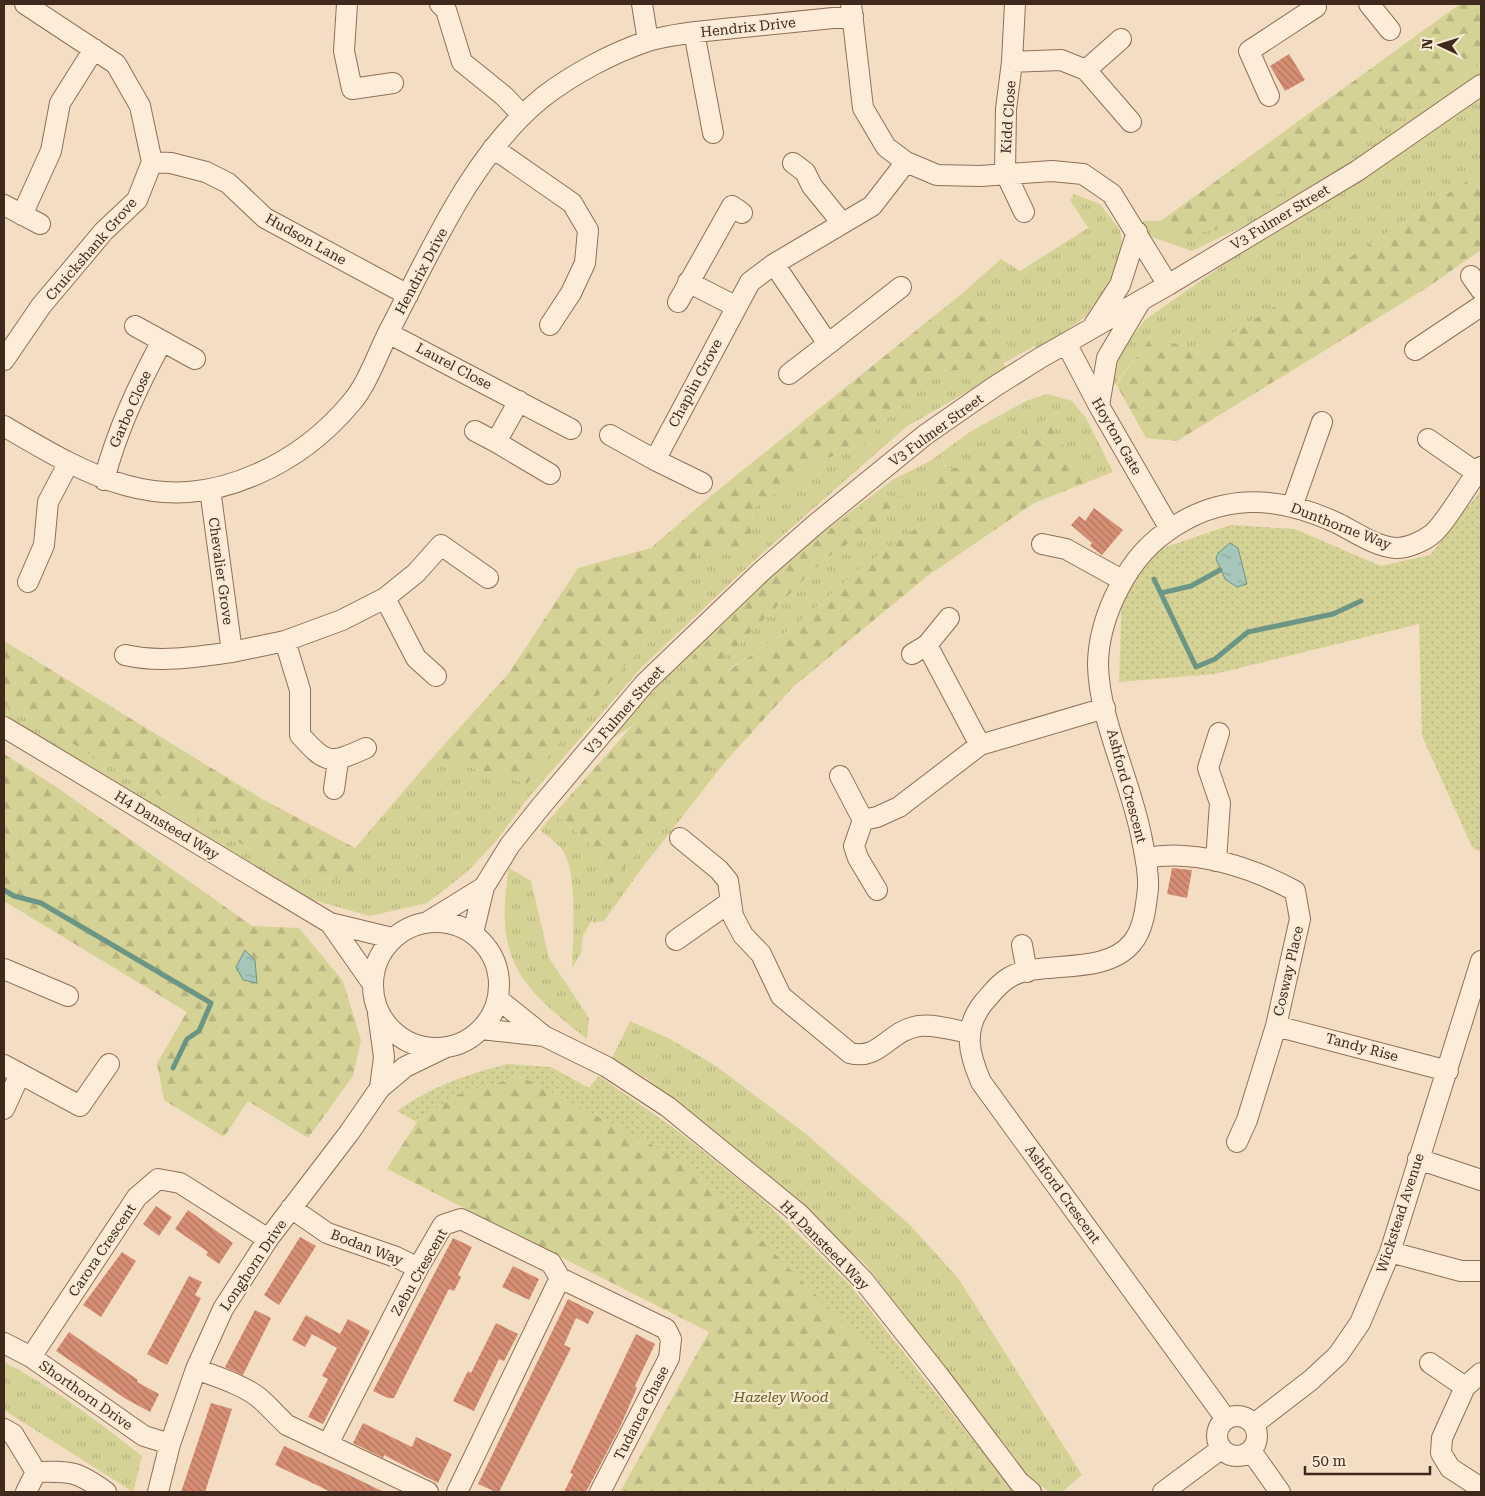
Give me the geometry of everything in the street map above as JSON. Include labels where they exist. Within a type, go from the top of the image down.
[{"type":"street","points":[[25,4],[116,64],[140,106],[152,162]]},
{"type":"street","points":[[346,4],[344,51],[352,89],[393,83]]},
{"type":"street","points":[[440,4],[446,10],[462,62],[504,96],[522,115]]},
{"type":"street","points":[[642,4],[648,41]]},
{"type":"street","name":"Kidd Close","points":[[1005,172],[1006,109],[1012,62],[1015,4]]},
{"type":"street","points":[[1369,4],[1390,30]]},
{"type":"street","points":[[1269,96],[1250,51],[1317,5]]},
{"type":"street","points":[[852,10],[863,108],[886,147],[906,162],[937,175],[980,176],[1005,172],[1052,170],[1083,174],[1112,194],[1168,285]]},
{"type":"street","name":"Hendrix Drive","points":[[4,426],[68,464],[104,480],[158,493],[210,489],[242,480],[279,464],[319,438],[354,401],[388,332],[464,190],[492,148],[522,115],[546,95],[588,68],[648,41],[694,32],[852,10]]},
{"type":"street","points":[[694,32],[713,133]]},
{"type":"street","points":[[1086,70],[1121,40]]},
{"type":"street","points":[[22,215],[51,151],[60,103],[94,49]]},
{"type":"street","name":"Kidd Close","points":[[1012,62],[1061,60],[1086,70],[1131,122]]},
{"type":"street","name":"V3 Fulmer Street","points":[[473,933],[484,887],[510,845],[542,805],[645,683],[762,572],[817,523],[925,435],[994,387],[1357,171],[1481,85]]},
{"type":"street","points":[[492,148],[572,203],[588,230],[585,263],[571,293],[550,325]]},
{"type":"street","name":"Hudson Lane","points":[[152,162],[170,163],[206,172],[228,183],[264,218],[408,295]]},
{"type":"street","name":"Cruickshank Grove","points":[[4,360],[41,306],[104,231],[137,200],[152,162]]},
{"type":"street","name":"Chaplin Grove","points":[[655,460],[735,306],[750,282],[774,264],[872,206],[906,162]]},
{"type":"street","points":[[793,163],[805,172],[812,186],[842,223]]},
{"type":"street","points":[[1005,172],[1024,212]]},
{"type":"street","points":[[4,205],[40,224]]},
{"type":"street","points":[[678,302],[732,206],[742,213]]},
{"type":"street","points":[[1091,329],[1120,285],[1137,232]]},
{"type":"street","points":[[774,264],[828,344]]},
{"type":"street","points":[[688,282],[735,306]]},
{"type":"street","points":[[789,374],[901,287]]},
{"type":"street","points":[[1099,406],[1107,358],[1142,300]]},
{"type":"street","points":[[1415,350],[1481,306]]},
{"type":"street","points":[[135,326],[195,359]]},
{"type":"street","name":"Laurel Close","points":[[388,332],[571,429]]},
{"type":"street","name":"Garbo Close","points":[[104,480],[129,404],[162,341]]},
{"type":"street","name":"Hoyton Gate","points":[[1066,343],[1099,406],[1170,529]]},
{"type":"street","points":[[496,442],[519,401]]},
{"type":"street","points":[[1292,507],[1322,422]]},
{"type":"street","points":[[475,431],[550,474]]},
{"type":"street","points":[[610,435],[702,483]]},
{"type":"street","points":[[1428,438],[1479,470]]},
{"type":"street","points":[[28,582],[44,545],[48,502],[68,464]]},
{"type":"street","name":"Dunthorne Way","points":[[1170,529],[1204,510],[1239,501],[1270,501],[1321,515],[1378,544],[1397,548],[1413,545],[1433,534],[1479,470]]},
{"type":"street","name":"Chevalier Grove","points":[[210,489],[232,652]]},
{"type":"street","name":"Ashford Crescent","points":[[1170,529],[1150,543],[1122,580],[1106,617],[1098,664],[1105,708],[1139,821],[1146,858],[1148,885],[1144,919],[1131,944],[1113,956],[1090,964],[1012,975],[996,988],[979,1008],[969,1033],[971,1058],[981,1082],[1226,1419]]},
{"type":"street","points":[[1042,544],[1066,549],[1122,580]]},
{"type":"street","points":[[125,655],[140,658],[174,658],[232,652],[285,641],[342,620],[385,598],[416,573],[441,545],[488,578]]},
{"type":"street","points":[[385,598],[416,658],[436,676]]},
{"type":"street","points":[[949,618],[920,650],[980,745]]},
{"type":"street","points":[[285,641],[300,690],[300,736],[318,756],[338,761],[366,748]]},
{"type":"street","points":[[863,820],[878,817],[899,807],[980,745],[1105,708]]},
{"type":"street","name":"H4 Dansteed Way","points":[[4,727],[330,923],[392,938]]},
{"type":"street","points":[[1216,861],[1220,803],[1208,768],[1219,733]]},
{"type":"street","points":[[334,789],[338,761]]},
{"type":"street","points":[[840,776],[863,820],[854,846],[858,858],[877,890]]},
{"type":"street","points":[[680,838],[719,870],[728,881],[733,916],[743,935],[761,954],[781,996],[850,1053],[862,1056],[874,1051],[896,1034],[919,1026],[969,1033]]},
{"type":"street","name":"Cosway Place","points":[[1146,858],[1188,856],[1216,861],[1267,875],[1295,891],[1300,919],[1276,1026],[1247,1120],[1238,1142]]},
{"type":"street","name":"V3 Fulmer Street","points":[[429,922],[484,887]]},
{"type":"street","points":[[676,940],[730,902]]},
{"type":"street","points":[[429,922],[445,922],[460,926],[473,933],[488,949],[498,969],[498,999],[492,1015],[481,1029],[464,1042],[444,1048],[428,1048],[412,1044],[398,1036],[378,1012],[372,983],[375,967],[382,951],[392,938],[410,927],[429,922]]},
{"type":"street","name":"H4 Dansteed Way","points":[[330,923],[372,983]]},
{"type":"street","points":[[1022,945],[1027,972]]},
{"type":"street","name":"Wickstead Avenue","points":[[1254,1424],[1338,1355],[1360,1323],[1390,1252],[1481,961]]},
{"type":"street","points":[[4,969],[68,996]]},
{"type":"street","name":"H4 Dansteed Way","points":[[498,999],[544,1036],[607,1066],[668,1107],[799,1214],[863,1280],[1019,1482],[1031,1492]]},
{"type":"street","name":"Longhorn Drive","points":[[378,1012],[384,1057],[380,1088]]},
{"type":"street","name":"Tandy Rise","points":[[1276,1026],[1448,1071]]},
{"type":"street","name":"H4 Dansteed Way","points":[[481,1029],[544,1036]]},
{"type":"street","name":"Longhorn Drive","points":[[158,1492],[170,1444],[196,1369],[223,1309],[268,1239],[349,1133],[380,1088],[405,1067],[444,1048]]},
{"type":"street","points":[[4,1109],[12,1070],[80,1106],[109,1064]]},
{"type":"street","points":[[1418,1160],[1481,1180]]},
{"type":"street","name":"Carora Crescent","points":[[31,1357],[137,1197],[158,1179],[180,1183],[268,1239]]},
{"type":"street","name":"Bodan Way","points":[[292,1208],[327,1232],[418,1268]]},
{"type":"street","name":"Zebu Crescent","points":[[328,1444],[418,1268],[443,1225],[461,1219],[551,1263],[560,1278]]},
{"type":"street","points":[[1390,1252],[1461,1271],[1481,1271]]},
{"type":"street","points":[[456,1492],[560,1278]]},
{"type":"street","name":"Tudanca Chase","points":[[560,1278],[666,1329],[671,1339],[669,1358],[600,1492]]},
{"type":"street","name":"Shorthorn Drive","points":[[4,1343],[31,1357],[144,1436],[170,1444]]},
{"type":"street","points":[[1430,1363],[1465,1387]]},
{"type":"street","points":[[196,1369],[246,1390],[259,1398],[273,1414],[287,1425],[428,1492]]},
{"type":"street","points":[[1481,1374],[1465,1387],[1442,1438],[1441,1453],[1450,1468],[1481,1488]]},
{"type":"street","points":[[1238,1415],[1244,1416],[1254,1424],[1258,1436],[1251,1451],[1239,1456],[1233,1456],[1221,1449],[1218,1443],[1218,1430],[1226,1419],[1238,1415]]},
{"type":"street","points":[[4,1429],[13,1434],[36,1472]]},
{"type":"street","points":[[1163,1492],[1221,1449]]},
{"type":"street","points":[[1251,1451],[1280,1492]]},
{"type":"street","points":[[36,1472],[68,1471],[89,1480],[106,1492]]},
{"type":"street","points":[[26,1492],[36,1472]]},
{"type":"green space","points":[[1460,4],[1481,4],[1481,172],[1201,354],[1153,335],[1112,388],[1117,356],[1145,320],[1353,173],[1192,251],[1137,232],[1129,221],[1161,221]]},
{"type":"green space","points":[[1460,4],[1481,4],[1481,63],[1419,107],[1342,153],[1294,186],[1257,205],[1232,227],[1202,232],[1180,240],[1161,221]]},
{"type":"green space","points":[[1481,172],[1481,250],[1425,289],[1177,441],[1146,438],[1116,384],[1153,335],[1201,354]]},
{"type":"green space","points":[[1074,194],[1100,204],[1120,230],[1124,257],[1114,276],[1088,315],[1038,350],[1034,346],[1006,362],[990,326],[964,292],[1001,259],[1020,271],[1088,228],[1070,200]]},
{"type":"green space","points":[[964,292],[990,326],[1006,362],[983,369],[930,371],[908,392],[862,447],[821,460],[753,509],[752,528],[746,552],[699,551],[683,611],[631,659],[566,732],[527,784],[433,757],[509,673],[578,568],[651,548],[712,495]]},
{"type":"green space","points":[[1003,363],[1007,369],[906,427],[758,557],[642,667],[524,803],[497,840],[467,872],[427,903],[370,916],[313,900],[4,715],[4,703],[284,869],[321,879],[360,874],[355,848],[433,757],[527,784],[566,732],[631,659],[683,611],[699,551],[752,528],[753,509],[821,460],[862,447],[908,392],[930,371],[983,369]]},
{"type":"green space","points":[[1047,394],[1072,401],[1086,418],[1113,472],[1093,480],[1062,444],[1047,420],[966,466],[948,469],[944,464],[931,482],[943,516],[918,527],[795,626],[727,671],[711,668],[740,643],[825,559],[905,504],[834,526],[756,590],[695,654],[671,693],[644,718],[607,742],[649,692],[791,556],[894,479],[930,461],[973,430],[1026,401]]},
{"type":"green space","points":[[1047,420],[1062,444],[1093,480],[1034,503],[926,577],[793,687],[725,762],[714,763],[680,811],[632,858],[612,884],[589,842],[554,814],[631,727],[644,718],[671,693],[695,654],[756,590],[834,526],[879,495],[901,496],[906,499],[905,505],[825,559],[712,668],[728,671],[795,626],[855,572],[918,527],[943,516],[931,482],[943,464],[948,469],[966,466]]},
{"type":"green space","points":[[1481,490],[1481,851],[1473,849],[1422,736],[1419,624],[1215,674],[1119,682],[1122,593],[1160,549],[1231,525],[1295,529],[1381,566],[1430,555]]},
{"type":"green space","points":[[4,641],[262,799],[355,848],[360,874],[321,879],[284,869],[4,703]]},
{"type":"green space","points":[[4,754],[55,786],[252,926],[299,928],[343,981],[361,1040],[353,1076],[308,1138],[248,1101],[224,1137],[164,1100],[157,1063],[187,1012],[4,901]]},
{"type":"green space","points":[[725,762],[642,868],[604,921],[592,923],[596,913],[583,936],[581,953],[572,968],[574,908],[568,861],[561,848],[540,830],[554,814],[589,842],[612,884],[632,858],[680,811],[714,763]]},
{"type":"green space","points":[[509,868],[531,881],[549,958],[589,1018],[587,1039],[544,1002],[528,985],[516,967],[509,948],[505,926],[505,899]]},
{"type":"green space","points":[[630,1021],[670,1039],[716,1066],[806,1134],[910,1225],[958,1278],[1082,1475],[1062,1492],[1049,1492],[1026,1474],[867,1266],[719,1136],[646,1078],[612,1058]]},
{"type":"green space","points":[[507,1064],[551,1067],[589,1088],[599,1076],[675,1129],[759,1196],[851,1286],[999,1473],[1020,1492],[1013,1492],[681,1160],[520,1076],[458,1094],[417,1122],[397,1111],[424,1094],[450,1082]]},
{"type":"green space","name":"Hazeley Wood","points":[[520,1076],[682,1160],[1013,1492],[620,1492],[709,1332],[387,1169],[417,1122],[458,1094]]},
{"type":"green space","points":[[4,1362],[41,1383],[75,1406],[142,1456],[133,1492],[4,1410]]},
{"type":"water","points":[[1230,543],[1238,548],[1247,584],[1237,587],[1225,579],[1216,559],[1218,553]]},
{"type":"water","points":[[245,950],[255,960],[257,983],[243,980],[236,967]]},
{"type":"building","points":[[1289,54],[1305,80],[1285,91],[1270,66]]},
{"type":"building","points":[[1094,508],[1123,530],[1102,555],[1090,546],[1092,543],[1071,525],[1079,516],[1085,521]]},
{"type":"building","points":[[1172,868],[1192,870],[1187,898],[1167,894]]},
{"type":"building","points":[[156,1206],[172,1217],[159,1236],[143,1224]]},
{"type":"building","points":[[188,1210],[233,1243],[219,1264],[206,1255],[208,1252],[175,1229]]},
{"type":"building","points":[[300,1237],[316,1246],[279,1305],[264,1295]]},
{"type":"building","points":[[453,1238],[472,1247],[458,1275],[461,1277],[454,1291],[449,1289],[394,1398],[388,1398],[373,1391]]},
{"type":"building","points":[[122,1252],[136,1261],[101,1317],[83,1305]]},
{"type":"building","points":[[513,1266],[539,1279],[529,1300],[502,1287]]},
{"type":"building","points":[[189,1276],[202,1282],[195,1295],[201,1298],[167,1365],[147,1354]]},
{"type":"building","points":[[568,1299],[594,1312],[588,1324],[576,1318],[564,1345],[571,1348],[499,1492],[496,1492],[478,1484]]},
{"type":"building","points":[[255,1310],[271,1318],[243,1375],[225,1367]]},
{"type":"building","points":[[306,1315],[340,1334],[348,1319],[370,1331],[323,1424],[308,1417],[328,1379],[322,1376],[337,1348],[312,1334],[305,1347],[292,1340]]},
{"type":"building","points":[[496,1323],[518,1334],[504,1361],[499,1359],[474,1411],[453,1401],[468,1371],[471,1373]]},
{"type":"building","points":[[69,1332],[138,1380],[137,1382],[159,1394],[150,1412],[126,1399],[56,1351]]},
{"type":"building","points":[[636,1334],[655,1344],[635,1386],[637,1388],[620,1427],[586,1492],[564,1492],[573,1474],[570,1473]]},
{"type":"building","points":[[211,1403],[232,1409],[205,1492],[181,1492]]},
{"type":"building","points":[[363,1423],[412,1447],[416,1437],[452,1454],[438,1483],[384,1455],[383,1458],[353,1443]]},
{"type":"building","points":[[284,1446],[384,1492],[331,1492],[275,1465]]},
{"type":"waterway","points":[[1161,593],[1191,586],[1220,570]]},
{"type":"waterway","points":[[1154,579],[1196,667],[1215,659],[1248,632],[1333,614],[1361,601]]},
{"type":"waterway","points":[[4,890],[14,896],[41,903],[211,1003],[199,1031],[187,1039],[173,1068]]}]
